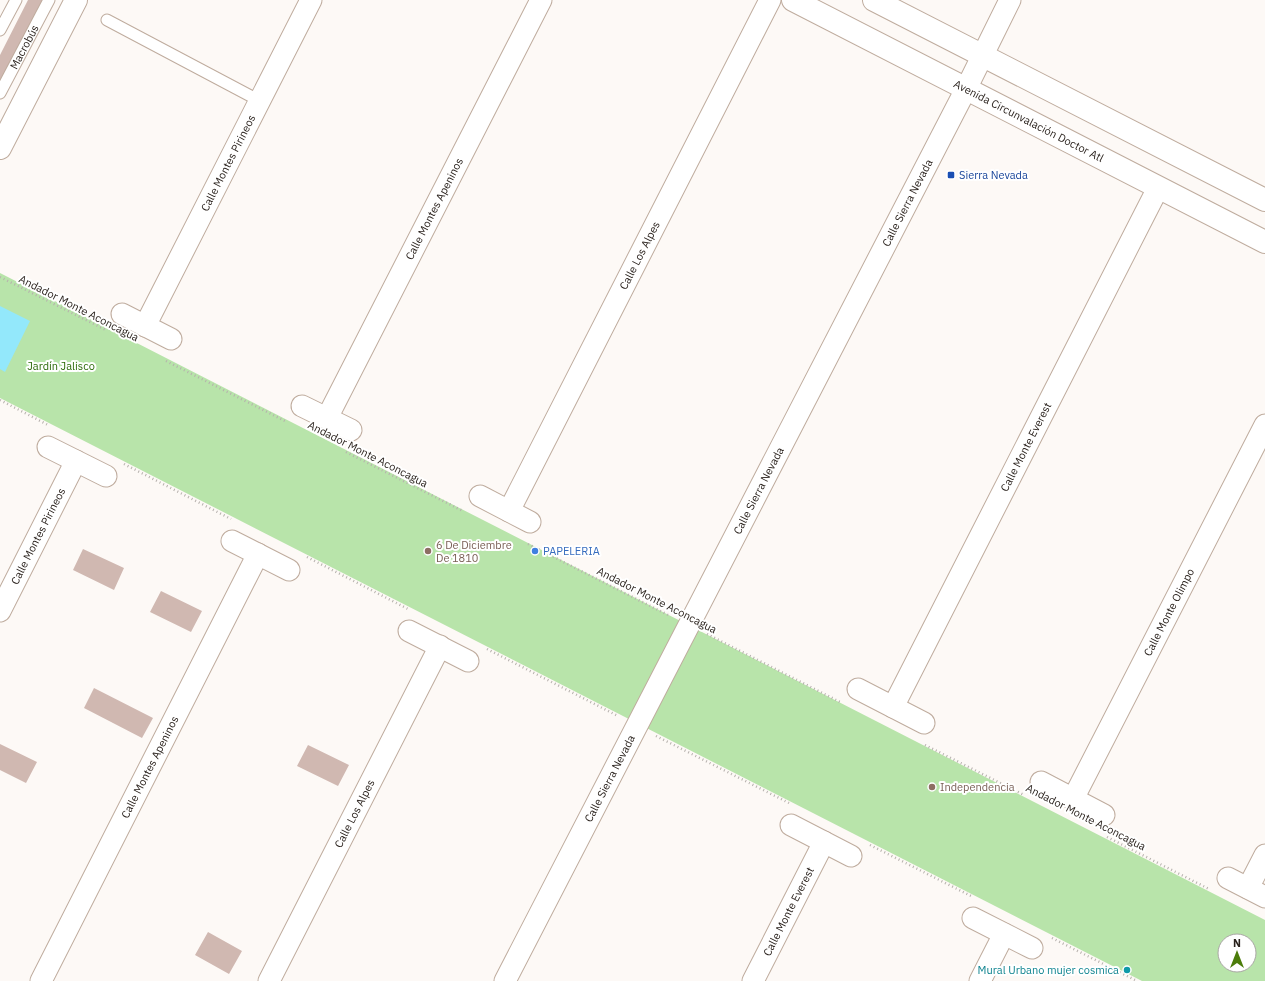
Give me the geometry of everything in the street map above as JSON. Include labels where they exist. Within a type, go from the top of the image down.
[{"type":"main road","points":[[0,148],[76,0]]},
{"type":"main road","name":"Avenida Circunvalación Doctor Atl","points":[[792,0],[1265,242]]},
{"type":"main road","points":[[874,0],[1265,200]]},
{"type":"street","name":"Calle Montes Pirineos","points":[[145,326],[311,0]]},
{"type":"street","name":"Calle Montes Apeninos","points":[[328,418],[541,0]]},
{"type":"street","name":"Calle Los Alpes","points":[[509,511],[770,0]]},
{"type":"street","name":"Calle Sierra Nevada","points":[[505,981],[966,89],[1010,0]]},
{"type":"street","name":"Calle Monte Everest","points":[[893,707],[1158,188]]},
{"type":"street","points":[[122,314],[171,339]]},
{"type":"street","points":[[302,406],[351,430]]},
{"type":"street","name":"Calle Monte Olimpo","points":[[1073,799],[1265,425]]},
{"type":"street","points":[[48,447],[106,476]]},
{"type":"street","name":"Calle Montes Pirineos","points":[[0,611],[76,461]]},
{"type":"street","points":[[480,496],[530,522]]},
{"type":"street","points":[[232,541],[289,570]]},
{"type":"street","name":"Calle Montes Apeninos","points":[[41,981],[258,554]]},
{"type":"street","points":[[409,631],[440,646],[474,653]]},
{"type":"street","name":"Calle Los Alpes","points":[[269,981],[440,646]]},
{"type":"street","points":[[852,697],[893,707],[924,723]]},
{"type":"street","points":[[1035,790],[1073,799],[1103,825]]},
{"type":"street","points":[[791,826],[851,856]]},
{"type":"street","name":"Calle Monte Everest","points":[[753,981],[824,842]]},
{"type":"street","points":[[1222,885],[1256,893],[1265,855]]},
{"type":"street","points":[[974,908],[1004,934],[1039,941]]},
{"type":"street","points":[[980,981],[1004,934]]},
{"type":"lane","points":[[0,30],[16,0]]},
{"type":"lane","name":"Macrobús","points":[[0,93],[49,0]]},
{"type":"lane","points":[[108,20],[260,101]]},
{"type":"path","name":"Andador Monte Aconcagua","points":[[0,277],[106,331]]},
{"type":"path","name":"Andador Monte Aconcagua","points":[[163,359],[291,424]]},
{"type":"path","points":[[0,400],[50,426]]},
{"type":"path","name":"Andador Monte Aconcagua","points":[[341,449],[469,514]]},
{"type":"path","points":[[120,462],[233,520]]},
{"type":"path","name":"Andador Monte Aconcagua","points":[[526,543],[689,625],[852,697]]},
{"type":"path","points":[[304,556],[410,610]]},
{"type":"path","points":[[474,653],[636,725],[792,805]]},
{"type":"path","name":"Andador Monte Aconcagua","points":[[924,744],[1035,790]]},
{"type":"path","name":"Andador Monte Aconcagua","points":[[1103,825],[1222,885]]},
{"type":"path","points":[[869,844],[974,908]]},
{"type":"path","points":[[1039,941],[1137,981]]},
{"type":"green space","name":"Jardín Jalisco","points":[[0,273],[1265,920],[1265,981],[1142,981],[0,398]]},
{"type":"water","points":[[0,306],[30,321],[5,372],[0,369]]},
{"type":"building","points":[[28,0],[43,0],[0,83],[0,55]]},
{"type":"building","points":[[83,549],[124,568],[114,590],[73,570]]},
{"type":"building","points":[[161,591],[202,611],[191,632],[150,612]]},
{"type":"building","points":[[94,688],[153,718],[142,738],[84,708]]},
{"type":"building","points":[[0,744],[37,762],[26,783],[0,770]]},
{"type":"building","points":[[308,745],[349,765],[338,786],[297,766]]},
{"type":"building","points":[[208,932],[242,951],[229,974],[195,955]]},
{"type":"place","name":"Sierra Nevada","points":[[951,175]]},
{"type":"place","name":"6 De Diciembre De 1810","points":[[428,551]]},
{"type":"place","name":"PAPELERIA","points":[[535,551]]},
{"type":"place","name":"Independencia","points":[[932,787]]},
{"type":"place","name":"Mural Urbano mujer cosmica","points":[[1127,970]]}]
